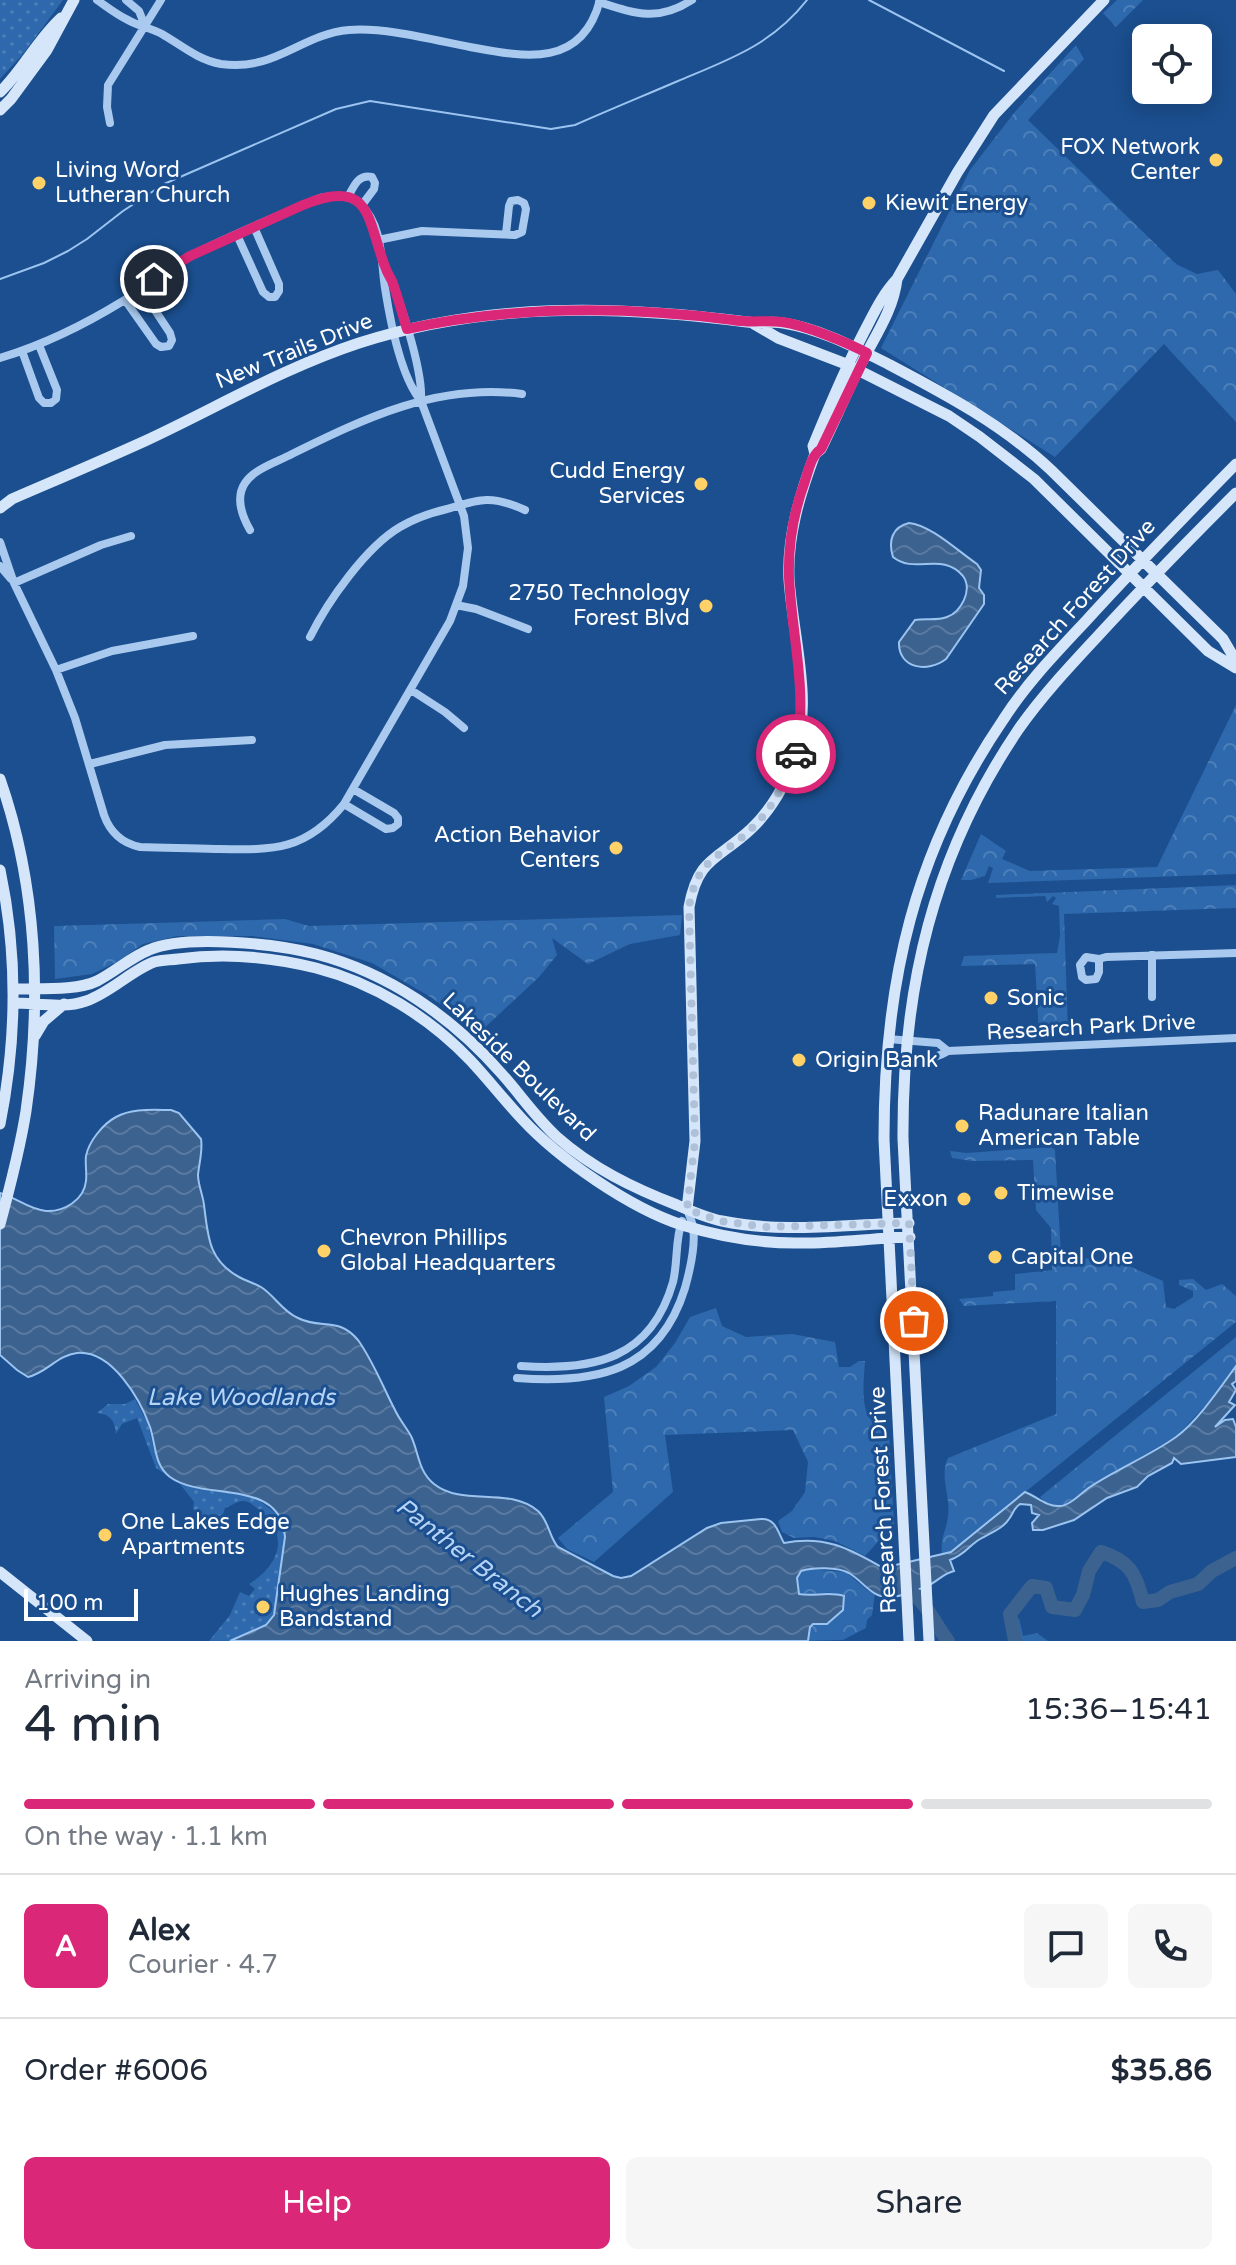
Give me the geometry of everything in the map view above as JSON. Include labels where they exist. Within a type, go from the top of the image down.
[{"type":"street","points":[[0,110],[47,50],[74,0]]},
{"type":"street","points":[[97,0],[130,22],[145,26],[205,59],[234,65],[263,62],[322,36],[350,30],[391,33],[528,56],[561,50],[580,38],[595,17],[600,1],[625,11],[655,15],[673,12],[692,0]]},
{"type":"street","points":[[126,0],[139,11],[145,26]]},
{"type":"street","points":[[110,123],[108,85],[161,0]]},
{"type":"street","points":[[521,1366],[558,1367],[598,1362],[621,1354],[642,1339],[656,1321],[668,1296],[677,1263],[680,1224],[687,1209],[695,1141],[689,907],[693,885],[707,863],[754,827],[780,791],[796,754],[802,712],[789,553],[796,511],[815,454],[821,449],[852,367],[887,315],[897,279],[986,126],[1104,0]]},
{"type":"street","points":[[0,92],[11,82],[45,33],[65,15]]},
{"type":"street","points":[[348,197],[359,178],[365,175],[372,177],[374,189],[362,205]]},
{"type":"street","points":[[0,358],[39,345],[75,327],[125,300],[190,256],[320,198],[348,197],[362,205],[370,216],[407,329],[422,387],[421,401]]},
{"type":"street","points":[[237,235],[263,292],[275,297],[279,284],[254,227]]},
{"type":"street","points":[[378,240],[422,231],[506,234]]},
{"type":"street","points":[[0,542],[14,583],[56,670],[75,718],[108,826],[121,840],[140,847],[254,850],[280,847],[313,834],[344,804],[450,621],[463,586],[468,548],[461,505],[421,401],[413,391],[393,333],[384,284],[384,265]]},
{"type":"street","points":[[125,300],[156,344],[169,346],[172,340],[170,333],[141,289]]},
{"type":"street","name":"New Trails Drive","points":[[0,508],[6,500],[144,441],[262,382],[355,345],[407,329],[519,311],[572,310],[683,314],[753,323],[782,322],[861,350],[958,400],[1022,444],[1223,639],[1236,661]]},
{"type":"street","name":"New Trails Drive","points":[[753,323],[778,338],[852,367],[949,416],[1034,479],[1208,651],[1236,668]]},
{"type":"street","points":[[22,351],[39,398],[44,403],[51,403],[56,399],[57,390],[39,345]]},
{"type":"street","points":[[250,530],[242,515],[241,491],[258,471],[366,419],[421,401],[481,391],[522,394]]},
{"type":"street","points":[[1003,455],[1022,444]]},
{"type":"street","points":[[1014,464],[1022,444]]},
{"type":"street","name":"Research Forest Drive","points":[[909,1641],[884,1139],[888,1039],[896,977],[912,908],[949,810],[1004,717],[1041,670],[1142,559],[1236,464]]},
{"type":"street","name":"Research Forest Drive","points":[[929,1641],[903,1139],[906,1041],[925,935],[945,868],[966,818],[1019,729],[1055,683],[1156,573],[1236,493]]},
{"type":"street","points":[[310,637],[322,612],[368,554],[389,534],[420,516],[483,499],[499,500],[525,510]]},
{"type":"street","points":[[14,583],[101,545],[131,536]]},
{"type":"street","points":[[0,566],[14,583]]},
{"type":"street","points":[[456,605],[476,609],[528,629]]},
{"type":"street","points":[[56,670],[112,651],[193,636]]},
{"type":"street","points":[[411,690],[464,728]]},
{"type":"street","points":[[90,764],[165,745],[252,740]]},
{"type":"street","points":[[0,779],[19,845],[35,962],[33,1040],[26,1112],[0,1224]]},
{"type":"street","points":[[344,804],[386,829],[398,824],[394,813],[353,789]]},
{"type":"street","points":[[0,870],[14,989],[12,1042],[0,1124]]},
{"type":"street","points":[[193,957],[194,943]]},
{"type":"street","name":"Lakeside Boulevard","points":[[14,989],[81,987],[149,950],[194,943],[270,945],[345,962],[385,979],[423,1002],[584,1166],[636,1203],[680,1224],[755,1240],[795,1243],[910,1237]]},
{"type":"street","points":[[267,960],[270,945]]},
{"type":"street","points":[[1099,959],[1236,953]]},
{"type":"street","points":[[1152,955],[1152,997]]},
{"type":"street","name":"Lakeside Boulevard","points":[[14,1003],[83,1003],[154,962],[193,957],[242,957],[314,967],[372,989],[416,1014],[474,1055]]},
{"type":"street","points":[[33,1040],[44,1021],[64,1004]]},
{"type":"street","name":"Research Park Drive","points":[[887,1054],[905,1059],[936,1058],[948,1051],[1236,1038]]},
{"type":"street","name":"Research Park Drive","points":[[888,1039],[938,1043],[948,1051]]},
{"type":"street","name":"Lakeside Boulevard","points":[[584,1166],[720,1221],[799,1228],[909,1223]]},
{"type":"street","points":[[517,1378],[554,1381],[594,1377],[629,1364],[650,1349],[665,1330],[681,1297],[689,1270],[693,1228],[687,1209]]},
{"type":"street","points":[[0,1572],[87,1641]]},
{"type":"green space","points":[[0,0],[63,0],[0,79]]},
{"type":"green space","points":[[1117,0],[1143,0],[1116,27],[1103,13]]},
{"type":"green space","points":[[1076,45],[1084,59],[1028,120],[1176,264],[1197,274],[1218,270],[1236,294],[1236,422],[1164,344],[1055,457],[881,348],[970,170],[1014,113]]},
{"type":"green space","points":[[1236,705],[1236,874],[988,883],[993,868],[989,866],[985,876],[961,880],[981,834],[1006,851],[1002,859],[1030,871],[1157,867]]},
{"type":"green space","points":[[1236,885],[1236,908],[1064,914],[1068,1033],[1039,1034],[1035,964],[961,966],[964,956],[1057,953],[1059,906],[1052,904],[1056,898],[1053,896],[1047,902],[1045,896],[996,898],[996,895]]},
{"type":"green space","points":[[682,915],[680,935],[630,944],[588,964],[552,938],[557,955],[539,977],[480,1032],[429,996],[372,963],[313,944],[252,936],[178,936],[143,944],[92,974],[55,979],[54,926],[285,919],[309,926]]},
{"type":"green space","points":[[1051,1147],[1055,1150],[1061,1255],[1122,1263],[1163,1281],[1166,1307],[1174,1309],[1193,1297],[1193,1291],[1179,1285],[1179,1280],[1193,1279],[1206,1290],[1222,1284],[1236,1296],[1236,1322],[951,1552],[942,1555],[948,1509],[945,1472],[948,1458],[1056,1414],[1056,1301],[964,1306],[959,1299],[993,1296],[993,1292],[1015,1290],[1015,1274],[1052,1270],[1051,1228],[1036,1210],[1033,1160],[972,1161],[952,1158],[950,1151],[967,1153]]},
{"type":"green space","points":[[716,1308],[722,1326],[746,1337],[792,1334],[835,1342],[839,1367],[850,1367],[865,1361],[865,1408],[873,1422],[888,1431],[889,1436],[894,1524],[865,1556],[835,1541],[814,1537],[794,1538],[782,1532],[778,1521],[792,1511],[805,1492],[808,1462],[793,1430],[665,1435],[673,1492],[594,1562],[567,1549],[558,1538],[613,1492],[604,1397],[629,1386],[656,1367],[690,1317]]},
{"type":"green space","points":[[1236,1337],[1236,1366],[1214,1396],[1178,1435],[1089,1487],[1065,1505],[1056,1507],[1040,1497]]},
{"type":"green space","points":[[135,1399],[148,1424],[154,1450],[165,1472],[182,1483],[255,1497],[278,1515],[285,1537],[275,1610],[270,1622],[230,1641],[209,1641],[230,1615],[240,1592],[249,1596],[255,1589],[249,1584],[274,1559],[278,1540],[275,1530],[260,1511],[243,1501],[225,1508],[221,1521],[211,1526],[193,1509],[194,1502],[180,1484],[156,1468],[137,1418],[122,1424],[116,1434],[111,1419],[97,1413],[108,1404],[125,1404]]},
{"type":"green space","points":[[807,1569],[846,1572],[875,1593],[872,1615],[867,1620],[866,1628],[843,1640],[808,1641],[810,1627],[813,1624],[821,1625],[829,1592],[821,1595],[798,1593],[797,1578],[800,1572]]},
{"type":"green space","points":[[1019,1618],[1023,1636],[1037,1633],[1048,1641],[1011,1641],[1010,1623],[1016,1625]]},
{"type":"water","points":[[909,523],[935,534],[981,570],[979,588],[984,595],[984,604],[946,659],[931,666],[909,663],[903,658],[899,642],[915,620],[939,619],[952,614],[964,600],[967,588],[963,576],[946,565],[910,564],[893,557],[891,546],[895,531]]},
{"type":"water","name":"Lake Woodlands","points":[[171,1110],[179,1113],[201,1139],[199,1182],[211,1246],[221,1263],[239,1277],[261,1287],[292,1315],[343,1328],[358,1340],[411,1436],[425,1473],[434,1484],[458,1494],[513,1499],[526,1504],[542,1515],[558,1547],[613,1576],[631,1576],[707,1528],[721,1523],[761,1519],[773,1524],[784,1543],[812,1541],[836,1545],[883,1568],[951,1552],[1025,1492],[1050,1505],[1063,1505],[1100,1480],[1166,1444],[1192,1423],[1236,1366],[1236,1381],[1232,1384],[1236,1390],[1229,1402],[1235,1405],[1215,1427],[1233,1419],[1236,1457],[1181,1464],[1174,1458],[1172,1463],[1148,1476],[1137,1487],[1107,1498],[1074,1520],[1043,1530],[1033,1530],[1032,1523],[1039,1515],[1032,1513],[1031,1505],[1020,1504],[1002,1526],[950,1560],[954,1571],[927,1586],[900,1595],[879,1595],[849,1573],[839,1570],[819,1568],[801,1571],[797,1578],[799,1594],[844,1596],[843,1610],[827,1624],[813,1624],[808,1641],[230,1641],[266,1625],[274,1615],[285,1537],[280,1518],[270,1506],[256,1498],[185,1484],[170,1477],[158,1461],[150,1427],[132,1390],[102,1359],[90,1354],[70,1354],[28,1377],[0,1355],[0,1193],[40,1210],[53,1211],[66,1207],[77,1199],[84,1188],[88,1150],[106,1124],[129,1112]]},
{"type":"waterway","points":[[0,279],[68,251],[164,184],[336,109],[370,101],[551,129],[575,125],[748,50],[779,29],[807,0]]},
{"type":"waterway","points":[[869,0],[1004,71]]},
{"type":"waterway","name":"Panther Branch","points":[[1015,1641],[1010,1614],[1032,1586],[1046,1588],[1052,1607],[1075,1610],[1083,1595],[1089,1571],[1101,1552],[1125,1564],[1138,1584],[1143,1602],[1158,1600],[1170,1592],[1198,1584],[1212,1571],[1236,1558]]},
{"type":"waterway","name":"Panther Branch","points":[[897,1583],[921,1601],[948,1641]]},
{"type":"way so far","points":[[796,754],[769,808],[754,827],[707,863],[693,885],[689,907],[695,1141],[687,1209],[720,1221],[765,1227],[909,1223],[914,1321]]},
{"type":"place","name":"FOX Network Center","points":[[1216,160]]},
{"type":"place","name":"Living Word Lutheran Church","points":[[39,183]]},
{"type":"place","name":"Kiewit Energy","points":[[869,203]]},
{"type":"place","name":"Cudd Energy Services","points":[[701,484]]},
{"type":"place","name":"2750 Technology Forest Blvd","points":[[706,606]]},
{"type":"place","name":"Action Behavior Centers","points":[[616,848]]},
{"type":"place","name":"Sonic","points":[[991,998]]},
{"type":"place","name":"Origin Bank","points":[[799,1060]]},
{"type":"place","name":"Radunare Italian American Table","points":[[962,1126]]},
{"type":"place","name":"Timewise","points":[[1001,1193]]},
{"type":"place","name":"Exxon","points":[[964,1199]]},
{"type":"place","name":"Chevron Phillips Global Headquarters","points":[[324,1251]]},
{"type":"place","name":"Capital One","points":[[995,1257]]},
{"type":"place","name":"One Lakes Edge Apartments","points":[[105,1535]]},
{"type":"place","name":"Hughes Landing Bandstand","points":[[263,1607]]},
{"type":"route","points":[[154,279],[190,256],[303,205],[330,196],[348,197],[362,205],[370,216],[407,329],[519,311],[626,310],[753,323],[782,322],[831,337],[867,353],[821,449],[815,454],[803,486],[792,532],[789,577],[802,712],[796,754]]}]
